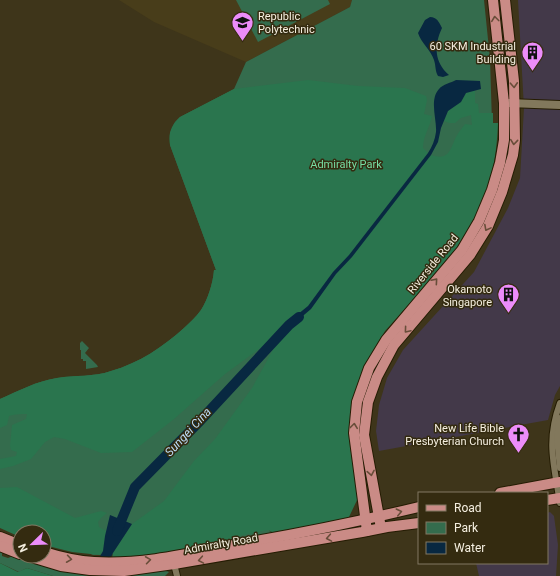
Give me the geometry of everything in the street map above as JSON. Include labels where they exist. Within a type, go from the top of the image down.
[{"type":"main road","name":"Riverside Road","points":[[381,528],[364,435],[368,402],[377,377],[394,345],[470,255],[488,226],[502,192],[512,155],[515,140],[493,0]]},
{"type":"main road","name":"Riverside Road","points":[[367,531],[354,433],[357,402],[369,368],[386,340],[434,282],[454,261],[479,221],[492,190],[500,163],[514,81],[505,0]]},
{"type":"main road","points":[[505,492],[558,482]]},
{"type":"main road","points":[[548,500],[560,500]]},
{"type":"main road","name":"Admiralty Road","points":[[52,563],[61,566],[107,566],[171,557],[365,520],[418,507]]},
{"type":"main road","name":"Admiralty Road","points":[[107,566],[124,571],[174,564],[418,522]]},
{"type":"main road","points":[[0,537],[12,542]]},
{"type":"main road","points":[[0,546],[12,551]]},
{"type":"main road","name":"Admiralty Road","points":[[52,555],[93,566]]},
{"type":"street","points":[[510,103],[560,105]]},
{"type":"street","points":[[560,403],[552,430],[552,455],[560,500]]},
{"type":"street","points":[[560,418],[557,438],[560,468]]},
{"type":"street","points":[[174,564],[177,576]]},
{"type":"shaded area","name":"Republic Polytechnic","points":[[119,0],[352,0],[350,7],[246,62],[154,22]]},
{"type":"shaded area","points":[[518,0],[560,0],[560,386],[555,395],[548,420],[379,451],[376,431],[379,405],[387,378],[403,350],[474,272],[508,208],[520,178],[524,108]]},
{"type":"shaded area","points":[[550,512],[554,516],[558,545],[556,576],[479,576],[476,564],[548,564],[548,513]]},
{"type":"green space","points":[[236,0],[328,0],[330,4],[258,42]]},
{"type":"green space","name":"Admiralty Park","points":[[352,0],[484,0],[490,59],[492,123],[394,311],[269,531],[274,533],[230,542],[236,537],[144,553],[93,555],[52,536],[52,524],[12,524],[12,529],[0,524],[0,399],[42,381],[105,373],[131,364],[150,354],[176,335],[197,315],[206,301],[214,270],[216,270],[170,145],[170,133],[175,122],[180,117],[234,89],[246,62],[350,7]]},
{"type":"green space","points":[[308,80],[358,86],[405,88],[426,96],[427,100],[424,114],[432,116],[423,144],[423,148],[428,153],[349,255],[333,272],[308,306],[287,323],[266,344],[225,374],[174,419],[132,452],[101,453],[65,439],[54,437],[45,442],[31,459],[0,469],[0,459],[16,456],[17,452],[11,450],[10,446],[12,425],[26,419],[27,414],[16,414],[9,416],[7,425],[0,428],[0,399],[42,381],[105,373],[131,364],[150,354],[176,335],[204,306],[210,291],[214,270],[216,270],[170,145],[169,137],[174,123],[180,117],[234,89]]},
{"type":"green space","points":[[475,90],[475,103],[478,104],[479,113],[493,113],[493,123],[498,123],[497,143],[491,178],[486,194],[472,225],[462,241],[451,257],[385,331],[366,363],[359,385],[350,432],[350,446],[358,498],[349,517],[274,533],[268,530],[238,536],[230,542],[153,556],[112,558],[113,553],[132,524],[164,501],[194,461],[215,439],[252,388],[274,348],[291,326],[311,309],[336,274],[352,257],[431,155],[442,157],[448,153],[457,135],[465,124],[472,125],[471,115],[461,118],[455,123],[444,121],[448,111],[461,102],[466,93]]},
{"type":"green space","points":[[82,341],[89,348],[85,353],[98,367],[86,369],[86,361],[81,359],[80,343]]},
{"type":"green space","points":[[17,487],[75,518],[101,511],[107,513],[98,522],[99,527],[106,531],[103,551],[100,555],[72,552],[52,547],[52,524],[12,524],[12,533],[0,528],[0,488]]},
{"type":"green space","points":[[0,550],[2,551],[2,556],[8,558],[12,556],[12,564],[163,570],[169,572],[165,576],[53,576],[27,568],[19,572],[0,563]]},
{"type":"green space","points":[[0,563],[18,572],[27,568],[53,576],[0,576]]},
{"type":"water","points":[[430,17],[436,19],[442,28],[439,34],[437,53],[440,65],[449,75],[443,77],[438,76],[433,56],[421,40],[418,33],[425,20]]},
{"type":"water","points":[[456,80],[480,81],[481,89],[466,93],[461,102],[448,111],[441,128],[438,142],[431,155],[352,257],[336,274],[311,309],[291,326],[287,323],[308,306],[333,272],[349,255],[428,153],[435,138],[436,132],[434,99],[436,93],[443,86]]},
{"type":"water","points":[[110,515],[132,524],[113,553],[101,576],[89,576],[103,551]]},
{"type":"waterway","name":"Sungei Cina","points":[[117,531],[135,487],[199,422],[289,325],[299,317]]},
{"type":"place","name":"Republic Polytechnic","points":[[242,42]]},
{"type":"place","name":"60 SKM Industrial Building","points":[[532,72]]},
{"type":"place","name":"Okamoto Singapore","points":[[508,314]]},
{"type":"place","name":"New Life Bible Presbyterian Church","points":[[519,454]]}]
